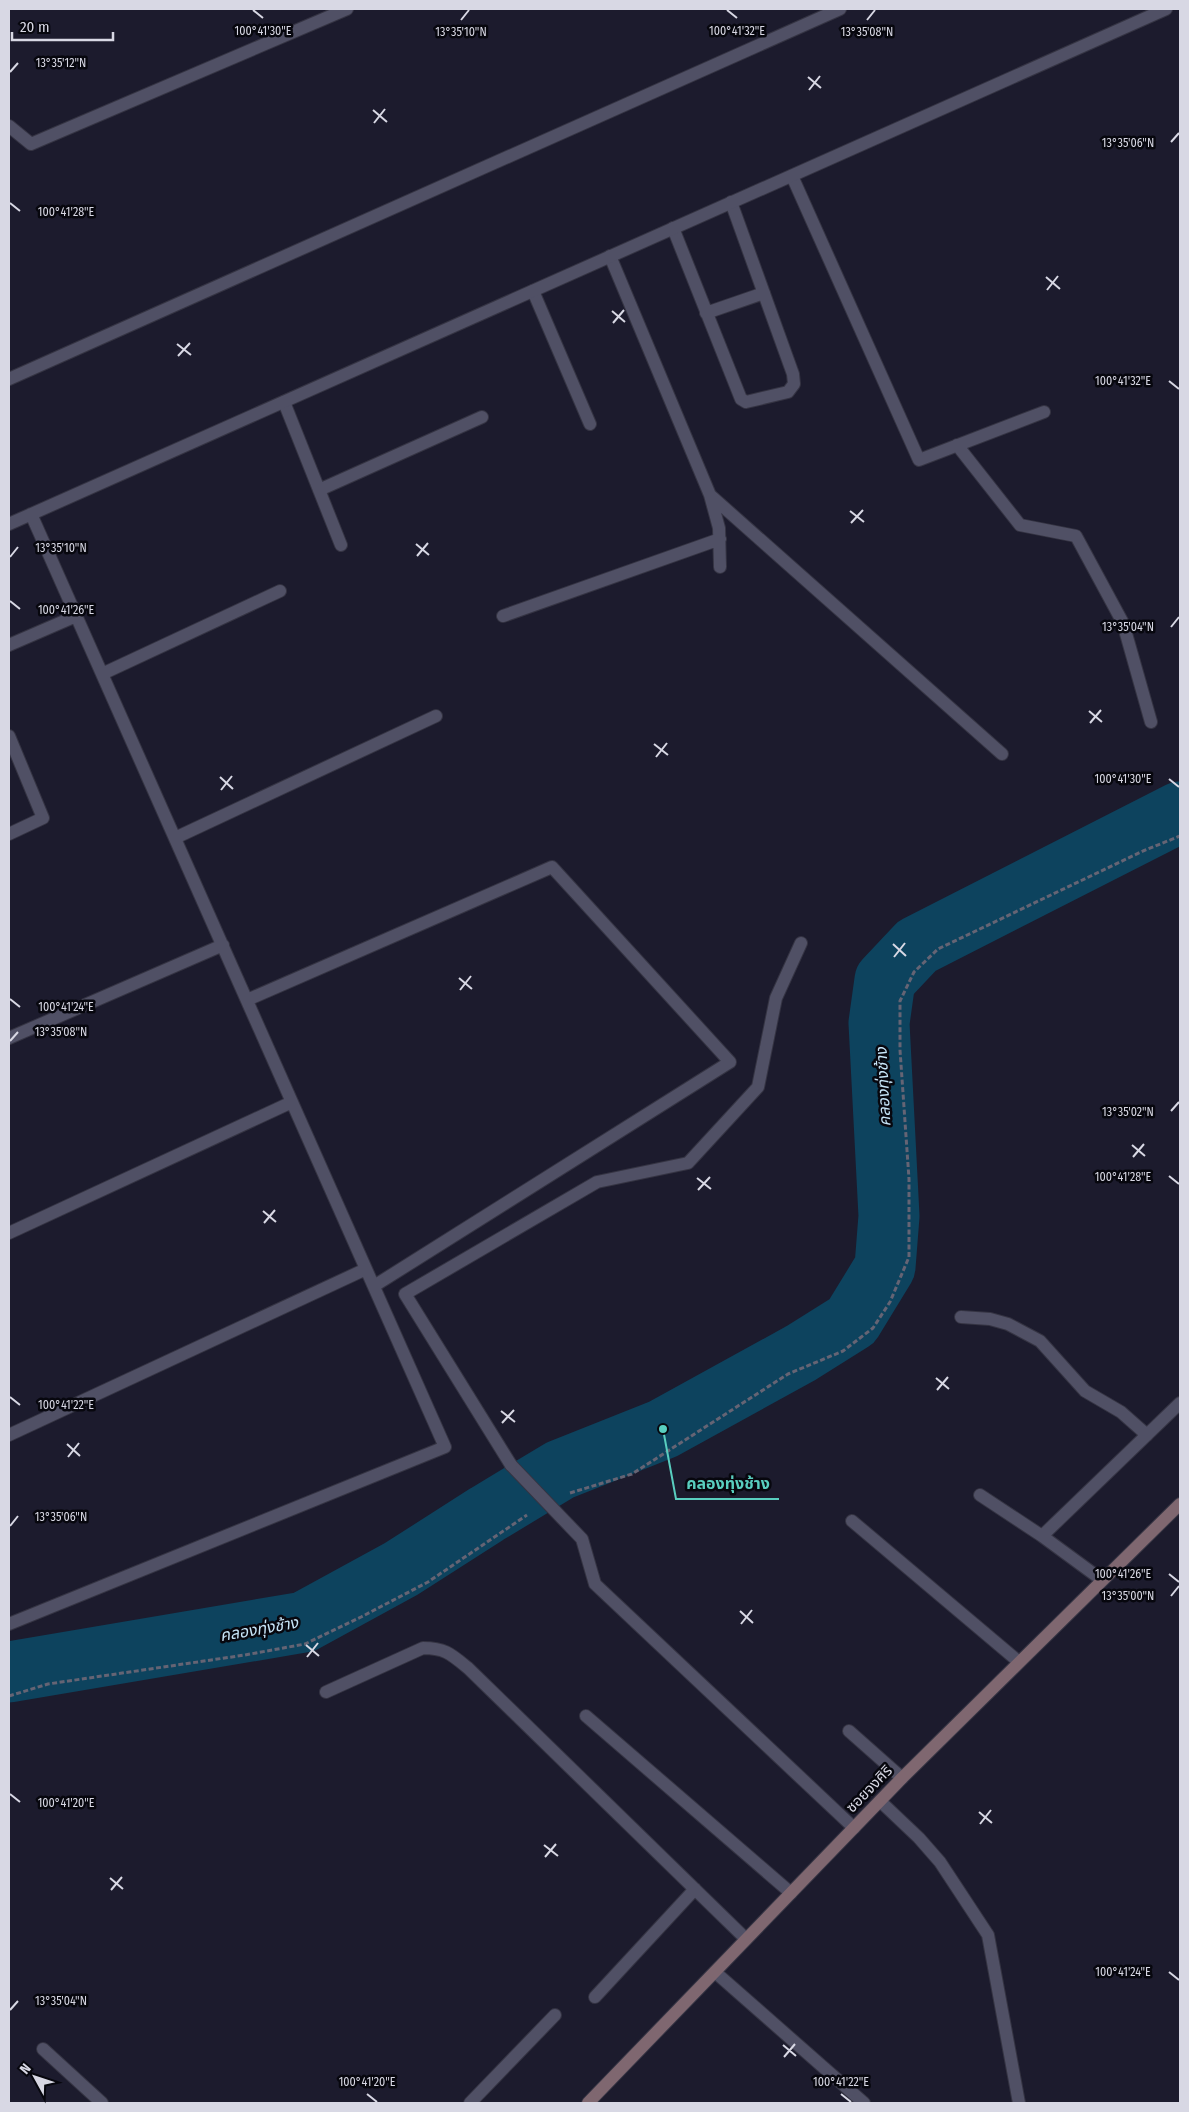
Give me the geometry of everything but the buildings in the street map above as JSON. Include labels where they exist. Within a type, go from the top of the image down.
[{"type":"street","points":[[9,126],[31,144],[347,9]]},
{"type":"street","points":[[9,379],[840,9]]},
{"type":"street","points":[[9,524],[1166,9]]},
{"type":"street","points":[[792,176],[918,460],[1044,412]]},
{"type":"street","points":[[673,228],[741,398],[746,402],[788,392],[794,384],[793,374],[731,202]]},
{"type":"street","points":[[610,256],[710,495],[719,528],[720,567]]},
{"type":"street","points":[[533,291],[590,424]]},
{"type":"street","points":[[706,313],[764,293]]},
{"type":"street","points":[[284,402],[341,545]]},
{"type":"street","points":[[319,490],[482,417]]},
{"type":"street","points":[[957,445],[1020,526],[1076,536],[1123,623],[1151,722]]},
{"type":"street","points":[[710,495],[1002,754]]},
{"type":"street","points":[[9,1624],[445,1447],[31,514]]},
{"type":"street","points":[[503,616],[720,539]]},
{"type":"street","points":[[102,674],[280,591]]},
{"type":"street","points":[[9,645],[76,616]]},
{"type":"street","points":[[176,838],[436,716]]},
{"type":"street","points":[[9,736],[44,818],[9,834]]},
{"type":"street","points":[[247,1000],[552,867],[730,1062],[374,1286]]},
{"type":"street","points":[[802,943],[776,998],[758,1087],[688,1163],[597,1182],[405,1294],[511,1465],[582,1539],[595,1584],[854,1828]]},
{"type":"street","points":[[9,1038],[223,945]]},
{"type":"street","points":[[9,1233],[292,1102]]},
{"type":"street","points":[[9,1435],[366,1269]]},
{"type":"street","points":[[961,1317],[990,1319],[1008,1324],[1035,1338],[1047,1347],[1085,1391],[1121,1412],[1147,1435]]},
{"type":"street","points":[[1042,1536],[1180,1403]]},
{"type":"street","points":[[980,1495],[1042,1536],[1102,1580]]},
{"type":"street","name":"ซอยจงศิริ","points":[[588,2103],[902,1778],[1180,1504]]},
{"type":"street","points":[[852,1521],[1019,1662]]},
{"type":"street","points":[[326,1692],[423,1648],[437,1648],[450,1653],[468,1668],[746,1939]]},
{"type":"street","points":[[586,1716],[791,1893]]},
{"type":"street","points":[[849,1731],[902,1778]]},
{"type":"street","points":[[880,1801],[919,1838],[940,1862],[988,1936],[1019,2103]]},
{"type":"street","points":[[595,1997],[695,1889]]},
{"type":"street","points":[[715,1972],[864,2103]]},
{"type":"street","points":[[470,2103],[555,2015]]},
{"type":"street","points":[[43,2049],[102,2103]]},
{"type":"path","points":[[564,1494],[632,1474],[788,1374],[842,1351],[873,1328],[890,1302],[909,1257],[909,1179],[900,1050],[900,1000],[914,972],[938,949],[1143,851],[1180,836]]},
{"type":"path","points":[[9,1696],[48,1684],[245,1655],[305,1644],[428,1582],[493,1536],[532,1512]]},
{"type":"waterway","name":"คลองทุ่งช้าง","points":[[9,1672],[304,1622],[401,1569],[560,1470],[663,1429],[801,1353],[852,1321],[885,1267],[889,1216],[879,1023],[885,980],[917,946],[1180,812]]},
{"type":"place","name":"คลองทุ่งช้าง","points":[[663,1429]]}]
